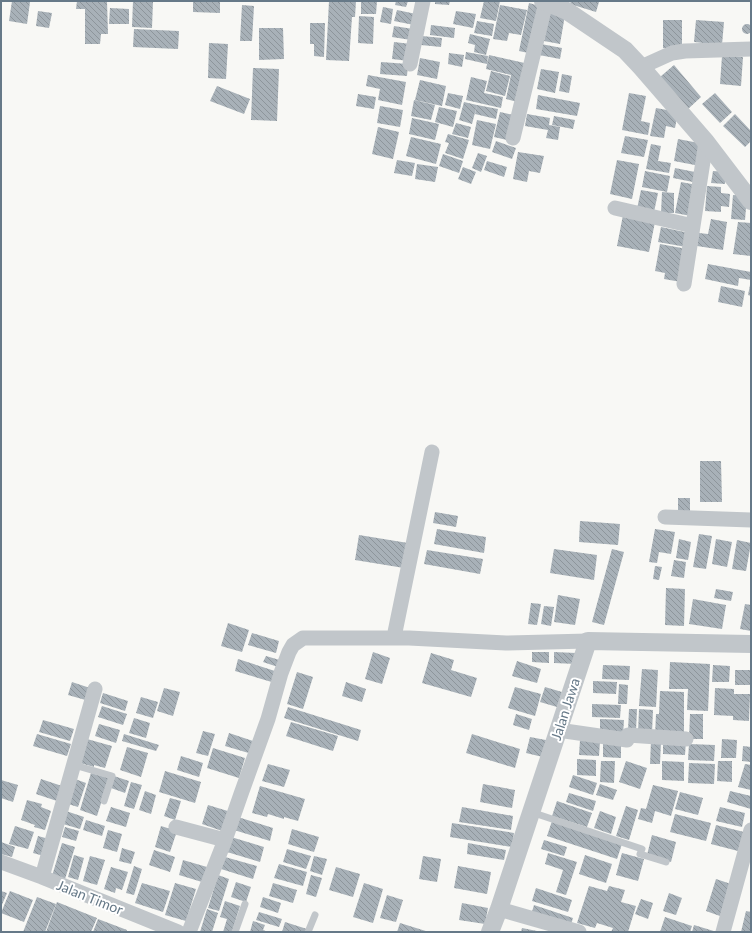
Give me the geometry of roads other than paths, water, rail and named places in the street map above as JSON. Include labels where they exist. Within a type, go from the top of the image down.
[{"type":"street","points":[[410,64],[423,1]]},
{"type":"street","points":[[513,138],[545,2],[567,11],[625,50],[706,142],[751,202]]},
{"type":"street","points":[[641,67],[672,53],[685,51],[751,49]]},
{"type":"street","points":[[684,284],[706,142]]},
{"type":"street","points":[[616,208],[693,226]]},
{"type":"street","points":[[394,637],[432,452]]},
{"type":"street","points":[[665,517],[751,520]]},
{"type":"street","points":[[189,932],[225,840],[240,794],[268,719],[288,652],[293,645],[302,638],[394,637],[506,643],[588,641],[751,644]]},
{"type":"street","name":"Jalan Jawa","points":[[490,932],[588,641]]},
{"type":"street","points":[[42,877],[95,689]]},
{"type":"street","points":[[558,730],[627,740],[628,736],[686,739]]},
{"type":"street","points":[[176,827],[225,840]]},
{"type":"street","points":[[723,932],[751,830]]},
{"type":"street","name":"Jalan Timor","points":[[1,862],[178,932]]},
{"type":"street","points":[[499,909],[579,932]]},
{"type":"lane","points":[[74,765],[112,776],[104,801]]},
{"type":"lane","points":[[531,812],[642,849],[640,854],[666,862]]},
{"type":"lane","points":[[235,932],[245,904]]},
{"type":"lane","points":[[308,932],[315,914]]}]
